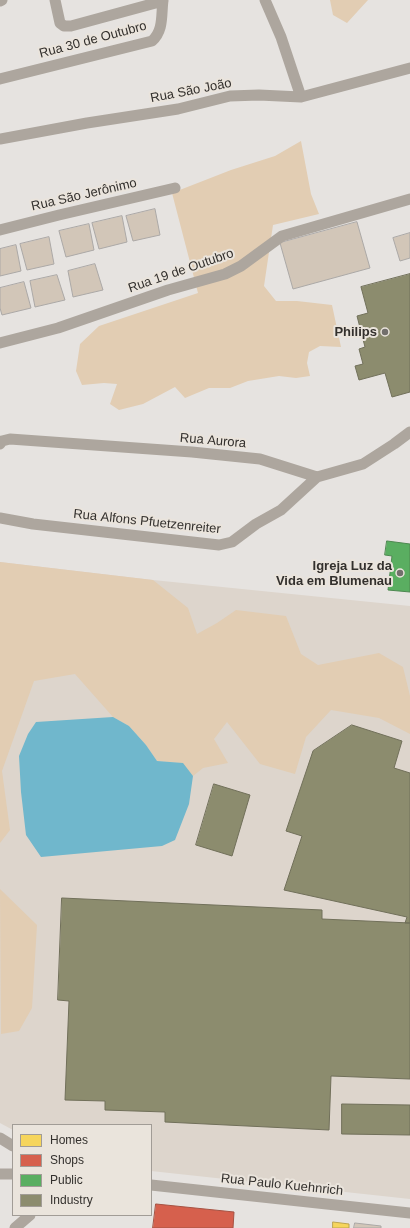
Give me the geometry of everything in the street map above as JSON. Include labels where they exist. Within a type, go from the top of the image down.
[{"type":"street","points":[[55,0],[60,23],[64,26],[71,26],[137,4],[163,1]]},
{"type":"street","points":[[265,0],[281,37],[300,97]]},
{"type":"street","name":"Rua 30 de Outubro","points":[[0,79],[152,41],[158,36],[161,25],[163,1]]},
{"type":"street","name":"Rua São João","points":[[0,139],[87,123],[178,109],[230,96],[259,95],[300,97],[410,68]]},
{"type":"street","name":"Rua São Jerônimo","points":[[0,230],[175,188]]},
{"type":"street","name":"Rua 19 de Outubro","points":[[0,343],[58,328],[168,290],[225,274],[241,266],[282,236],[410,199]]},
{"type":"street","points":[[317,477],[363,464],[410,432]]},
{"type":"street","name":"Rua Aurora","points":[[0,444],[2,441],[10,438],[253,458],[317,477]]},
{"type":"street","name":"Rua Alfons Pfuetzenreiter","points":[[0,518],[33,524],[219,545],[232,542],[256,524],[281,510],[317,477]]},
{"type":"street","points":[[0,1138],[12,1145]]},
{"type":"street","points":[[0,1174],[12,1174]]},
{"type":"street","name":"Rua Paulo Kuehnrich","points":[[152,1184],[410,1213]]},
{"type":"street","points":[[15,1228],[29,1216]]},
{"type":"shaded area","points":[[330,0],[368,0],[347,23],[333,15]]},
{"type":"shaded area","points":[[301,141],[311,194],[319,214],[273,225],[264,286],[276,301],[297,301],[332,305],[341,347],[320,346],[309,352],[307,363],[310,376],[296,378],[279,376],[248,381],[230,388],[209,388],[185,398],[175,387],[143,404],[119,410],[110,404],[117,384],[104,383],[82,385],[76,371],[80,344],[99,326],[198,293],[172,193],[231,170],[275,156]]},
{"type":"shaded area","points":[[0,562],[153,580],[410,606],[410,1199],[152,1171],[152,1124],[12,1124],[12,1129],[0,1123]]},
{"type":"shaded area","points":[[0,562],[153,580],[188,608],[197,634],[236,610],[286,616],[301,654],[318,665],[379,653],[403,667],[410,696],[410,734],[379,718],[331,710],[306,737],[295,774],[260,764],[227,722],[214,739],[228,763],[203,768],[193,776],[180,763],[157,761],[146,745],[129,726],[113,717],[75,674],[34,681],[2,771],[10,830],[0,843]]},
{"type":"shaded area","points":[[0,889],[37,925],[32,1008],[19,1031],[1,1034]]},
{"type":"water","points":[[113,717],[129,726],[146,745],[157,761],[183,763],[193,776],[189,804],[175,840],[162,846],[41,857],[26,835],[21,792],[19,756],[28,734],[36,722]]},
{"type":"building: Homes","points":[[333,1222],[349,1224],[349,1228],[333,1228]]},
{"type":"building: Shops","points":[[156,1204],[234,1212],[233,1228],[153,1228]]},
{"type":"building: Public","name":"Igreja Luz da Vida em Blumenau","points":[[387,541],[410,544],[410,592],[388,590],[392,556],[385,555]]},
{"type":"building: Industry","name":"Philips","points":[[410,274],[410,392],[392,397],[385,373],[359,380],[355,366],[363,364],[359,349],[365,347],[357,316],[368,313],[361,287]]},
{"type":"building: Industry","points":[[352,725],[402,741],[394,768],[410,773],[410,923],[405,923],[407,917],[284,890],[302,836],[286,831],[313,751]]},
{"type":"building: Industry","points":[[214,784],[250,795],[232,856],[196,845]]},
{"type":"building: Industry","points":[[62,898],[322,910],[322,919],[410,923],[410,1079],[331,1076],[329,1130],[165,1122],[165,1112],[105,1110],[105,1101],[65,1100],[69,1001],[58,1000]]},
{"type":"building: Industry","points":[[342,1104],[410,1105],[410,1135],[342,1134]]},
{"type":"building: Other","points":[[155,209],[160,235],[133,241],[126,216]]},
{"type":"building: Other","points":[[122,216],[127,242],[99,249],[92,223]]},
{"type":"building: Other","points":[[357,222],[370,268],[293,289],[280,243]]},
{"type":"building: Other","points":[[89,224],[94,250],[66,257],[59,231]]},
{"type":"building: Other","points":[[410,233],[410,258],[400,261],[393,238]]},
{"type":"building: Other","points":[[49,237],[54,264],[27,270],[20,244]]},
{"type":"building: Other","points":[[16,245],[21,271],[0,276],[0,249]]},
{"type":"building: Other","points":[[95,264],[103,290],[73,297],[68,271]]},
{"type":"building: Other","points":[[57,275],[65,300],[35,307],[30,281]]},
{"type":"building: Other","points":[[24,282],[31,308],[2,315],[0,308],[0,288]]},
{"type":"building: Other","points":[[355,1223],[381,1226],[381,1228],[354,1228]]},
{"type":"place","name":"Philips","points":[[385,332]]},
{"type":"place","name":"Igreja Luz da Vida em Blumenau","points":[[400,573]]}]
